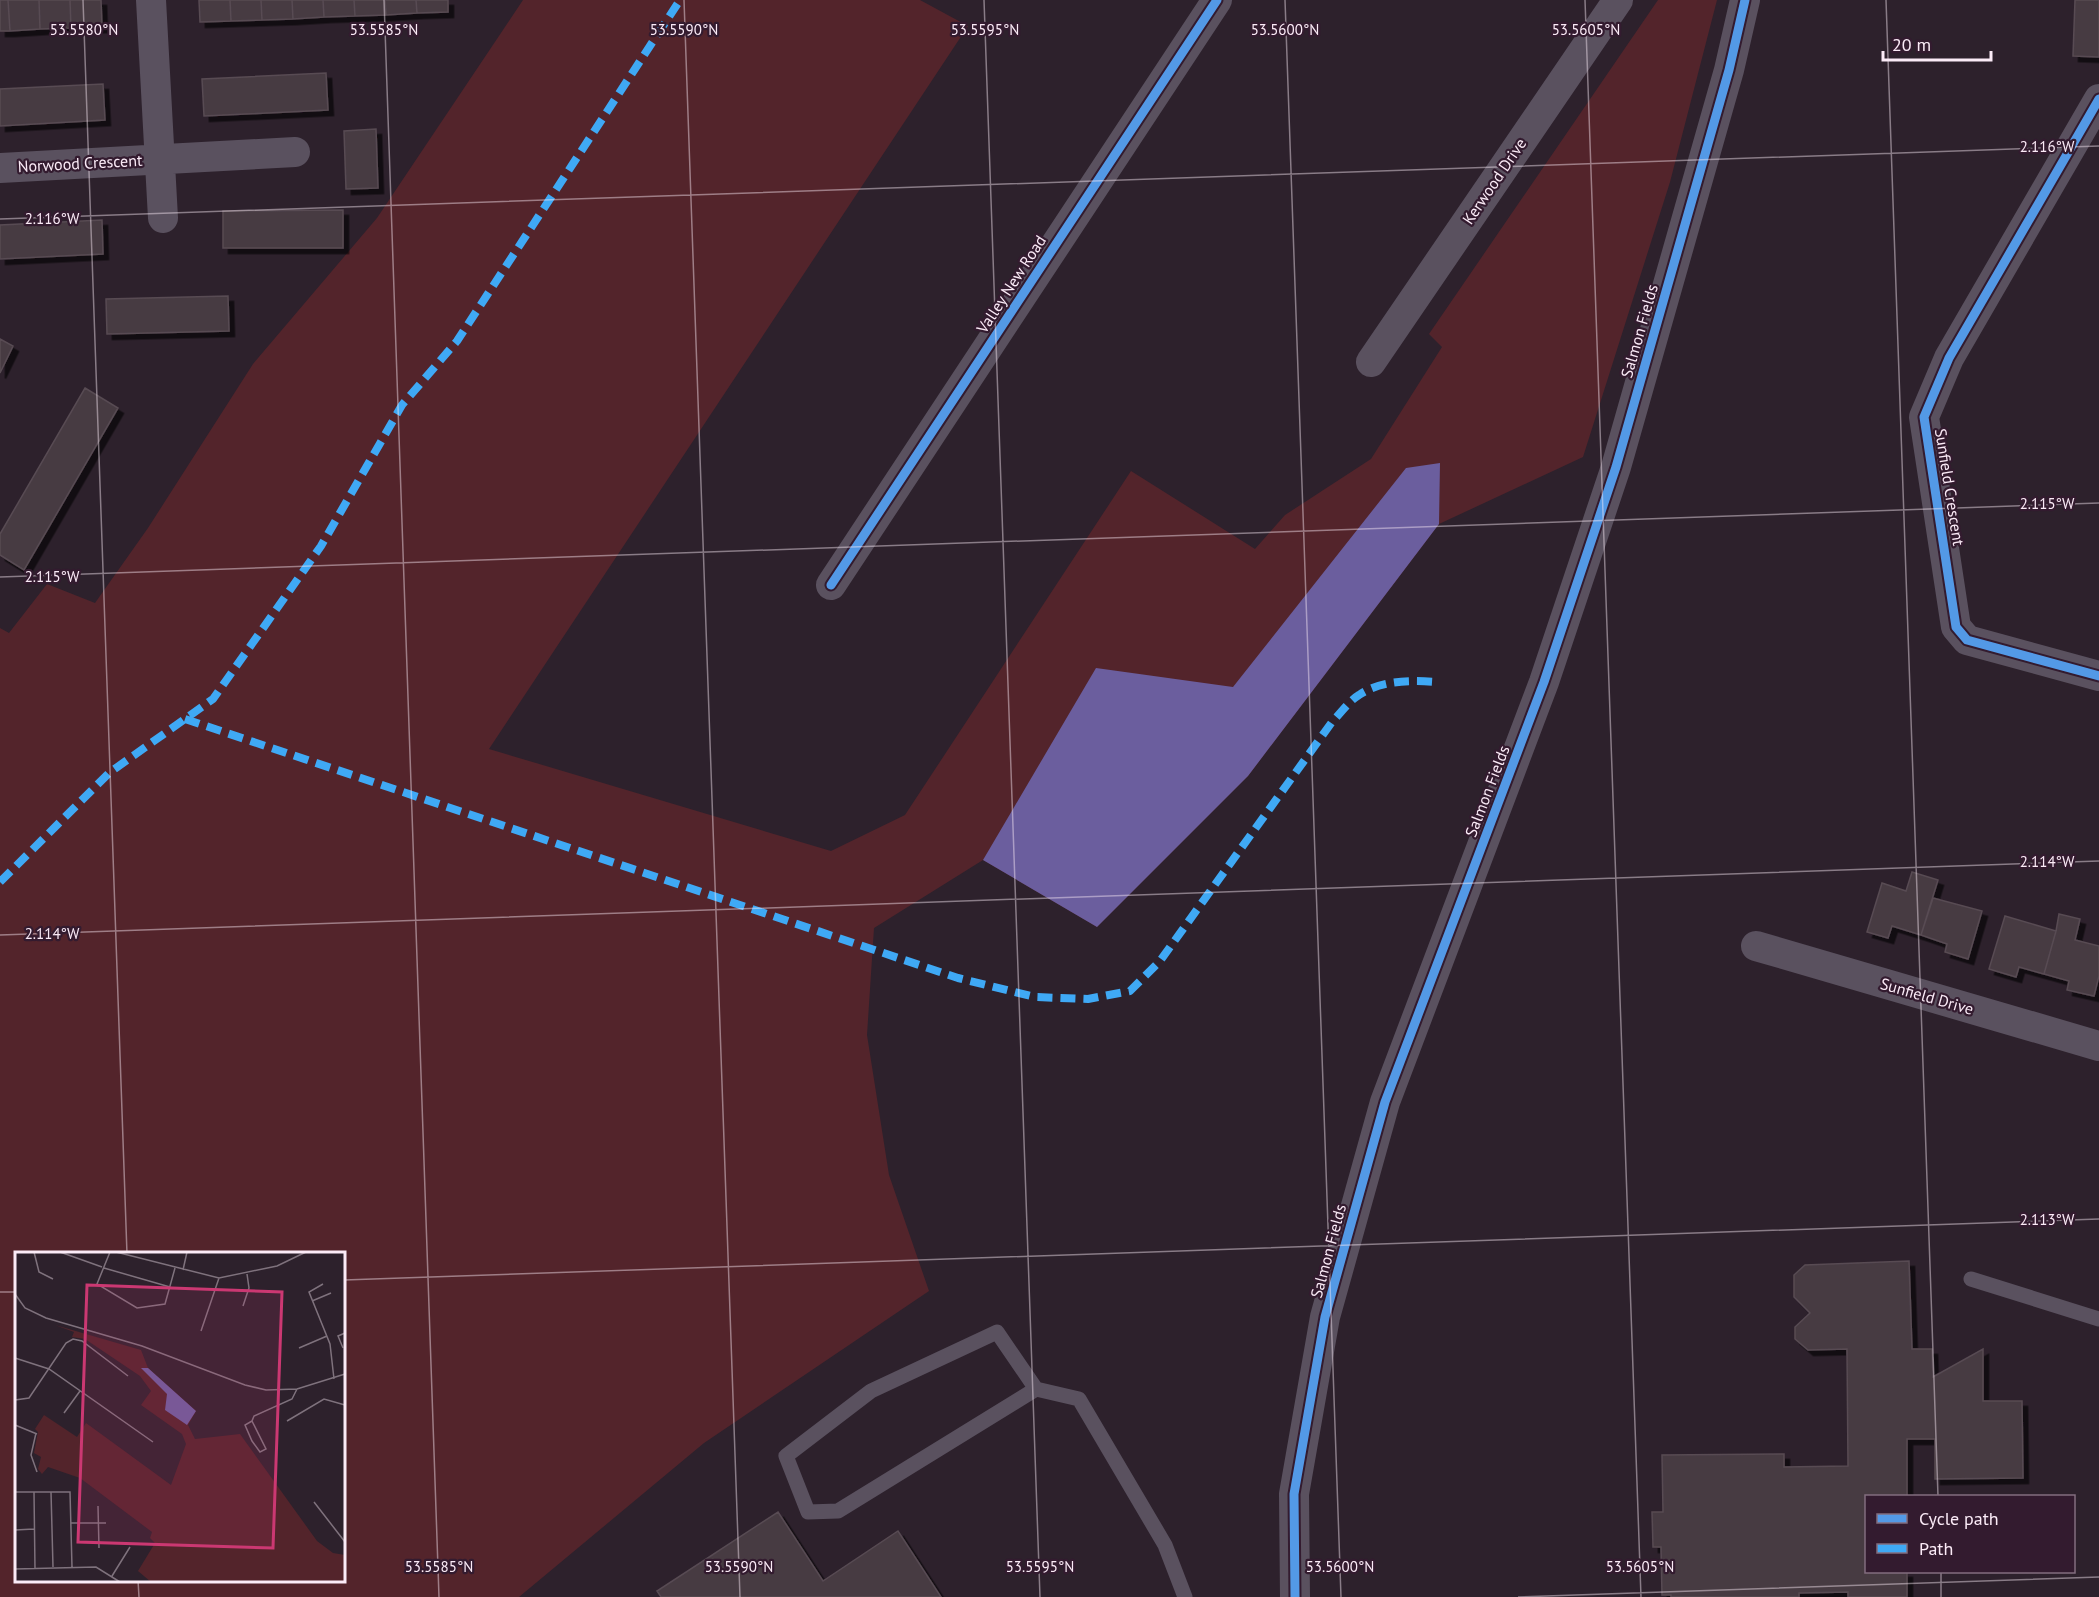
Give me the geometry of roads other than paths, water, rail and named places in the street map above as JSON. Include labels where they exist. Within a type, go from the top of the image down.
[{"type":"street","name":"Norwood Crescent","points":[[151,0],[164,218]]},
{"type":"street","name":"Valley New Road","points":[[831,585],[1217,0]]},
{"type":"street","name":"Kerwood Drive","points":[[1371,362],[1618,0]]},
{"type":"street","name":"Salmon Fields","points":[[1294,1597],[1294,1494],[1325,1317],[1384,1102],[1544,682],[1616,467],[1730,70],[1745,0]]},
{"type":"street","name":"Sunfield Crescent","points":[[2099,99],[1949,358],[1924,417],[1956,627],[1968,640],[2099,676]]},
{"type":"street","name":"Norwood Crescent","points":[[0,168],[294,152]]},
{"type":"street","name":"Sunfield Drive","points":[[1756,946],[2099,1046]]},
{"type":"lane","points":[[1971,1279],[2099,1319]]},
{"type":"lane","points":[[1036,1389],[838,1511],[808,1512],[786,1456],[871,1391],[997,1332],[1036,1389],[1079,1399],[1164,1545],[1185,1597]]}]
